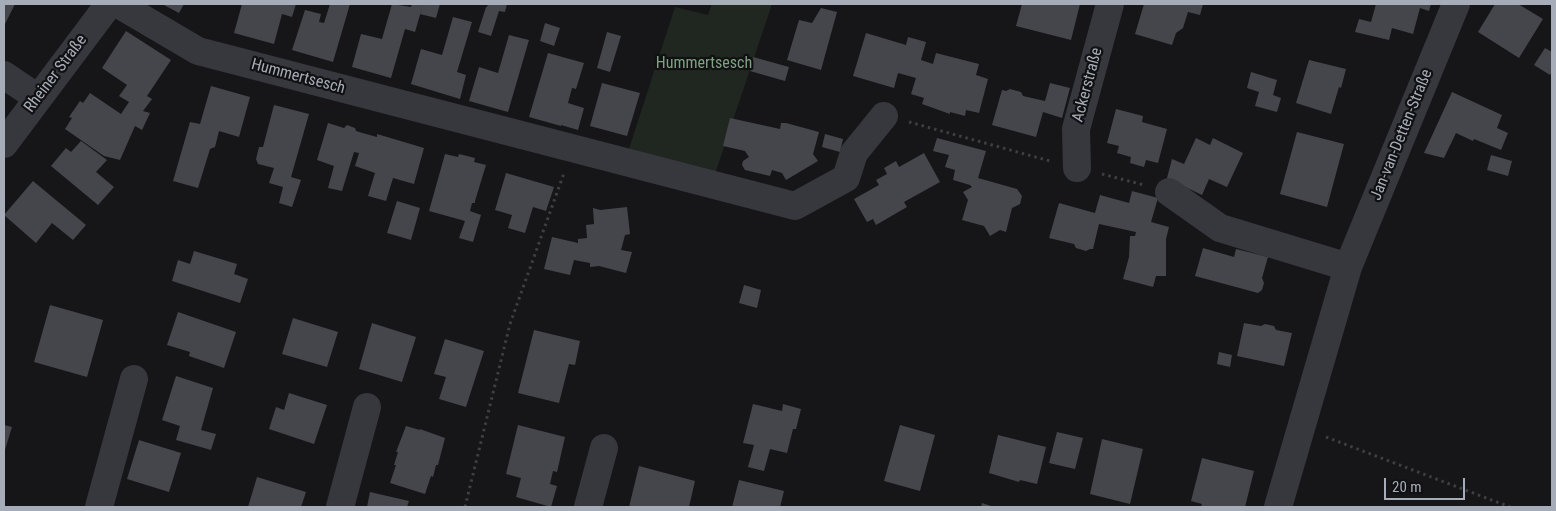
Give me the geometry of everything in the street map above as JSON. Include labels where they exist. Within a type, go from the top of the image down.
[{"type":"street","name":"Rheiner Straße","points":[[4,144],[109,4]]},
{"type":"street","name":"Hummertsesch","points":[[118,4],[198,51],[795,206],[846,178],[854,153],[884,116]]},
{"type":"street","name":"Ackerstraße","points":[[1077,168],[1076,129],[1110,4]]},
{"type":"street","name":"Jan-van-Detten-Straße","points":[[1278,507],[1348,267],[1456,4]]},
{"type":"street","points":[[4,75],[38,98]]},
{"type":"street","points":[[1169,192],[1220,228],[1348,267]]},
{"type":"street","points":[[98,507],[134,379]]},
{"type":"street","points":[[340,507],[368,408]]},
{"type":"street","points":[[588,507],[604,448]]},
{"type":"path","points":[[884,116],[1169,192]]},
{"type":"path","points":[[465,507],[510,324],[573,149]]},
{"type":"path","points":[[1302,428],[1510,507]]},
{"type":"green space","name":"Hummertsesch","points":[[712,4],[772,4],[714,177],[627,155],[675,7],[708,15]]},
{"type":"building","points":[[4,4],[15,4],[4,26]]},
{"type":"building","points":[[162,4],[184,4],[179,13]]},
{"type":"building","points":[[242,4],[296,4],[292,17],[282,14],[274,44],[234,33]]},
{"type":"building","points":[[330,4],[350,4],[333,62],[292,50],[305,10],[321,14],[319,22],[324,23]]},
{"type":"building","points":[[392,4],[411,7],[412,4],[423,4],[415,32],[405,29],[391,78],[352,67],[361,34],[382,39]]},
{"type":"building","points":[[423,4],[440,4],[436,18],[420,14]]},
{"type":"building","points":[[488,4],[507,4],[505,12],[499,11],[491,36],[478,32]]},
{"type":"building","points":[[1022,4],[1080,4],[1071,40],[1016,26]]},
{"type":"building","points":[[1144,4],[1203,4],[1200,15],[1188,12],[1183,28],[1176,33],[1172,45],[1135,34]]},
{"type":"building","points":[[1376,4],[1431,4],[1429,11],[1420,8],[1413,34],[1392,28],[1389,40],[1355,32],[1359,19],[1371,22]]},
{"type":"building","points":[[1495,4],[1518,4],[1543,19],[1519,58],[1478,32]]},
{"type":"building","points":[[821,8],[837,12],[821,70],[787,60],[799,20],[812,23]]},
{"type":"building","points":[[453,17],[472,22],[457,72],[466,75],[460,99],[411,84],[421,49],[442,55]]},
{"type":"building","points":[[545,23],[560,28],[554,46],[540,41]]},
{"type":"building","points":[[126,31],[171,60],[147,96],[152,99],[143,111],[150,113],[142,130],[135,126],[120,160],[104,156],[65,129],[72,118],[69,117],[80,101],[83,103],[90,93],[121,114],[129,102],[119,96],[127,85],[102,68]]},
{"type":"building","points":[[607,32],[621,36],[610,72],[597,68]]},
{"type":"building","points":[[866,33],[906,45],[908,37],[926,42],[921,60],[933,64],[936,53],[979,64],[976,75],[988,79],[979,113],[966,110],[965,116],[950,112],[950,114],[922,104],[924,98],[911,94],[916,78],[898,73],[894,88],[853,76]]},
{"type":"building","points":[[509,35],[529,40],[508,112],[469,101],[479,67],[498,73]]},
{"type":"building","points":[[1545,48],[1552,52],[1552,71],[1550,75],[1534,65]]},
{"type":"building","points":[[548,53],[584,63],[576,89],[572,88],[568,103],[584,108],[578,130],[529,117]]},
{"type":"building","points":[[753,57],[789,67],[785,81],[750,71]]},
{"type":"building","points":[[1309,60],[1346,69],[1331,114],[1296,103]]},
{"type":"building","points":[[1251,72],[1277,80],[1273,95],[1281,98],[1277,112],[1255,106],[1259,92],[1247,88]]},
{"type":"building","points":[[602,83],[640,93],[627,136],[590,126]]},
{"type":"building","points":[[1050,83],[1070,88],[1062,118],[1043,112],[1036,137],[992,125],[1002,90],[1010,89],[1021,92],[1023,96],[1045,101]]},
{"type":"building","points":[[211,86],[250,97],[239,137],[219,131],[215,147],[210,149],[198,188],[173,181],[190,122],[200,124]]},
{"type":"building","points":[[1452,92],[1502,115],[1497,128],[1508,133],[1501,150],[1456,133],[1444,158],[1424,153]]},
{"type":"building","points":[[274,105],[309,114],[291,177],[301,180],[292,207],[279,203],[283,187],[269,183],[274,168],[258,164],[256,159],[259,147],[263,147]]},
{"type":"building","points":[[1116,109],[1143,116],[1142,122],[1167,129],[1158,163],[1146,160],[1144,167],[1130,163],[1131,157],[1117,153],[1119,146],[1107,143]]},
{"type":"building","points":[[730,118],[780,129],[781,123],[786,123],[819,132],[813,154],[818,161],[786,180],[782,173],[772,170],[770,176],[745,170],[742,165],[743,161],[749,157],[745,151],[723,146]]},
{"type":"building","points":[[328,123],[344,128],[347,125],[359,132],[377,137],[377,134],[424,148],[414,184],[393,178],[386,201],[368,196],[375,173],[355,166],[359,153],[354,152],[342,191],[328,188],[334,166],[317,160]]},
{"type":"building","points":[[1297,132],[1344,144],[1327,207],[1280,194]]},
{"type":"building","points":[[825,134],[843,139],[840,152],[822,147]]},
{"type":"building","points":[[937,138],[986,151],[978,178],[1017,189],[1022,196],[1020,204],[1012,208],[1006,232],[1000,230],[990,236],[984,226],[962,220],[968,200],[963,192],[972,187],[953,180],[955,170],[945,167],[949,155],[933,151]]},
{"type":"building","points":[[1196,138],[1210,145],[1213,138],[1243,153],[1227,187],[1209,179],[1202,195],[1167,178],[1172,159],[1184,164]]},
{"type":"building","points":[[81,141],[107,160],[96,172],[114,187],[98,205],[51,166],[66,148],[71,152]]},
{"type":"building","points":[[924,153],[940,182],[904,202],[907,207],[876,225],[873,219],[867,222],[854,199],[879,185],[876,180],[887,174],[884,168],[896,161],[899,167]]},
{"type":"building","points":[[445,154],[458,157],[459,154],[475,158],[474,162],[486,165],[475,203],[472,203],[470,211],[481,215],[473,242],[459,238],[465,221],[429,211]]},
{"type":"building","points":[[1491,155],[1512,161],[1508,176],[1487,170]]},
{"type":"building","points":[[506,173],[554,187],[546,211],[533,207],[525,233],[508,228],[512,215],[495,210]]},
{"type":"building","points":[[33,181],[86,225],[73,240],[52,223],[36,243],[4,215]]},
{"type":"building","points":[[1132,191],[1158,198],[1151,222],[1169,227],[1166,239],[1166,276],[1156,276],[1153,287],[1123,279],[1129,257],[1130,236],[1135,236],[1136,232],[1099,224],[1093,249],[1086,251],[1076,248],[1074,244],[1049,238],[1059,203],[1095,213],[1100,195],[1129,203]]},
{"type":"building","points":[[397,201],[420,208],[411,240],[387,233]]},
{"type":"building","points":[[627,207],[630,234],[625,235],[621,250],[632,252],[626,273],[599,266],[590,267],[590,263],[574,260],[570,275],[544,269],[552,237],[578,243],[578,239],[587,238],[586,225],[594,224],[593,208],[600,210]]},
{"type":"building","points":[[1203,248],[1234,257],[1236,249],[1268,257],[1262,278],[1264,283],[1262,290],[1258,293],[1195,276]]},
{"type":"building","points":[[194,251],[237,264],[234,274],[248,279],[240,303],[172,281],[178,260],[190,264]]},
{"type":"building","points":[[744,285],[761,290],[757,308],[739,303]]},
{"type":"building","points":[[50,305],[103,320],[87,377],[34,362]]},
{"type":"building","points":[[178,312],[236,332],[224,368],[189,356],[190,352],[167,345]]},
{"type":"building","points":[[293,318],[338,332],[327,367],[282,354]]},
{"type":"building","points":[[372,323],[416,337],[402,382],[359,369]]},
{"type":"building","points":[[1244,323],[1261,326],[1265,324],[1274,326],[1276,330],[1292,333],[1284,366],[1237,356]]},
{"type":"building","points":[[534,330],[580,341],[575,365],[569,364],[559,403],[518,393]]},
{"type":"building","points":[[445,339],[484,351],[466,407],[439,399],[446,377],[434,374]]},
{"type":"building","points":[[1219,352],[1232,355],[1230,367],[1217,364]]},
{"type":"building","points":[[176,376],[213,388],[201,430],[216,434],[211,450],[176,440],[180,426],[162,420]]},
{"type":"building","points":[[289,393],[327,405],[314,444],[269,429],[276,407],[284,410]]},
{"type":"building","points":[[753,404],[782,411],[783,404],[801,409],[796,429],[793,429],[787,453],[770,449],[764,471],[748,467],[754,445],[743,443]]},
{"type":"building","points":[[4,425],[12,427],[4,453]]},
{"type":"building","points":[[518,425],[565,437],[557,472],[553,471],[550,484],[557,486],[551,507],[516,497],[521,478],[506,474]]},
{"type":"building","points":[[900,425],[935,435],[920,491],[884,481]]},
{"type":"building","points":[[406,426],[445,438],[438,465],[436,465],[433,477],[431,476],[425,494],[390,483],[396,465],[394,465],[398,452],[396,452]]},
{"type":"building","points":[[1057,432],[1083,438],[1075,469],[1049,463]]},
{"type":"building","points":[[998,435],[1046,447],[1037,484],[1020,480],[1019,482],[989,473]]},
{"type":"building","points":[[1102,439],[1143,449],[1130,504],[1090,494]]},
{"type":"building","points":[[139,440],[181,453],[169,492],[127,479]]},
{"type":"building","points":[[1202,458],[1254,471],[1245,507],[1201,507],[1202,504],[1191,501]]},
{"type":"building","points":[[639,466],[695,481],[689,507],[629,507]]},
{"type":"building","points":[[257,477],[306,492],[301,507],[248,507]]},
{"type":"building","points":[[739,480],[784,491],[780,507],[732,507]]},
{"type":"building","points":[[370,492],[409,501],[407,507],[367,507]]},
{"type":"building","points":[[982,503],[994,507],[981,507]]}]
